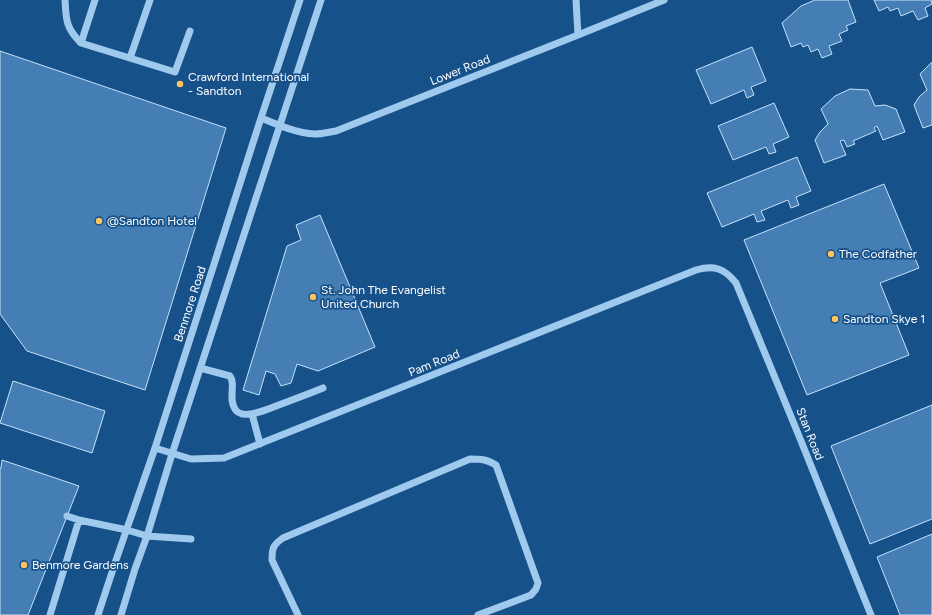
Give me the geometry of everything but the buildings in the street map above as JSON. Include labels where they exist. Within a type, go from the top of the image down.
[{"type":"street","points":[[65,0],[66,17],[69,29],[81,43],[174,72],[190,31]]},
{"type":"street","points":[[81,43],[95,0]]},
{"type":"street","points":[[130,58],[150,0]]},
{"type":"street","name":"Benmore Road","points":[[98,615],[155,448],[300,0]]},
{"type":"street","points":[[121,615],[172,454],[321,0]]},
{"type":"street","points":[[576,0],[578,35]]},
{"type":"street","name":"Lower Road","points":[[261,118],[297,131],[316,134],[336,131],[664,0]]},
{"type":"street","name":"Pam Road","points":[[155,448],[191,459],[224,458],[696,270],[711,267],[718,269]]},
{"type":"street","name":"Stan Road","points":[[718,269],[726,272],[736,283],[871,615]]},
{"type":"street","points":[[200,368],[230,376],[232,379],[233,405],[235,410],[243,415],[252,414],[323,388]]},
{"type":"street","points":[[252,414],[260,444]]},
{"type":"street","points":[[298,615],[272,560],[272,550],[275,543],[283,538],[470,459],[480,459],[488,460],[496,465],[538,583],[531,596],[478,615]]},
{"type":"street","points":[[68,516],[147,536],[191,539]]},
{"type":"street","points":[[50,615],[79,520]]},
{"type":"place","name":"Crawford International - Sandton","points":[[180,84]]},
{"type":"place","name":"@Sandton Hotel","points":[[99,221]]},
{"type":"place","name":"The Codfather","points":[[831,254]]},
{"type":"place","name":"St. John The Evangelist United Church","points":[[313,297]]},
{"type":"place","name":"Sandton Skye 1","points":[[835,319]]},
{"type":"place","name":"Benmore Gardens","points":[[24,565]]}]
